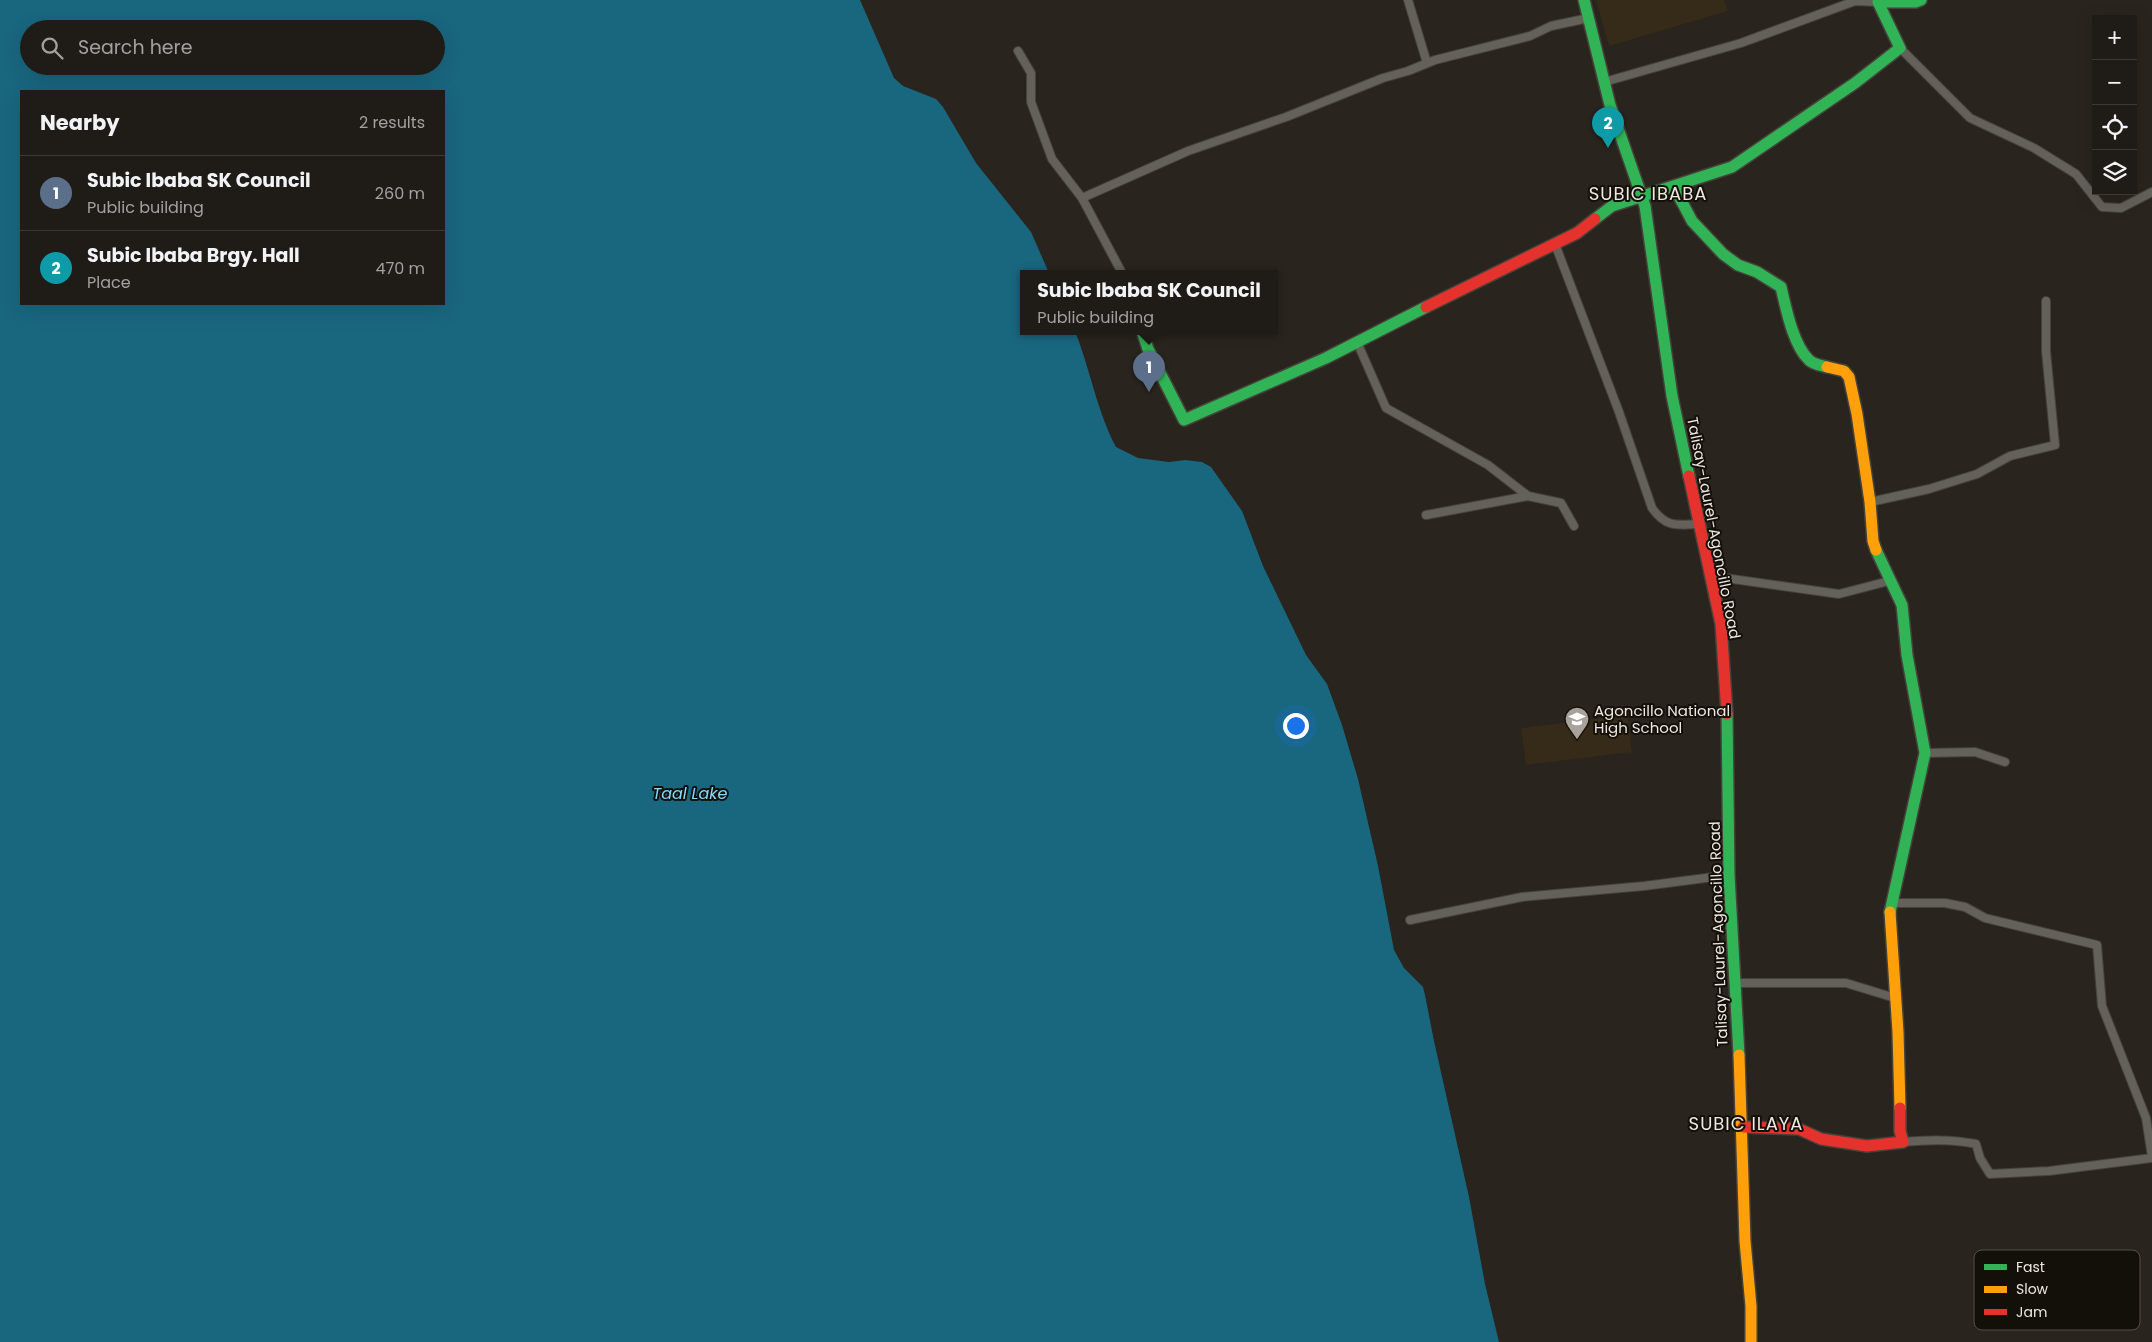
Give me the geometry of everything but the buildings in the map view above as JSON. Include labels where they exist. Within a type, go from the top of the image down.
[{"type":"street","points":[[1408,0],[1427,63]]},
{"type":"street","name":"Talisay-Laurel-Agoncillo Road","points":[[1584,0],[1610,105],[1642,198],[1672,396],[1721,624],[1727,695],[1729,875],[1743,1127],[1745,1241],[1752,1306],[1751,1342]]},
{"type":"street","points":[[1604,82],[1741,43],[1856,1],[1916,2],[1921,0]]},
{"type":"street","points":[[1878,2],[1900,48],[1970,118],[2034,148],[2076,174],[2102,207],[2120,208],[2152,192]]},
{"type":"street","points":[[1082,198],[1188,151],[1286,117],[1361,86],[1427,63],[1530,36],[1551,26],[1589,18]]},
{"type":"street","points":[[1143,335],[1148,349],[1184,420],[1326,358],[1577,233],[1612,206],[1642,198],[1732,167],[1856,82],[1900,48]]},
{"type":"street","points":[[1018,51],[1031,73],[1031,102],[1052,159],[1082,198],[1120,270]]},
{"type":"street","points":[[1674,187],[1692,221],[1723,254],[1738,266],[1757,272],[1780,287],[1790,325],[1808,360],[1815,364],[1844,371],[1849,377],[1858,414],[1870,502],[1873,541],[1889,581],[1902,605],[1907,656],[1925,753],[1890,910],[1896,998],[1900,1131],[1903,1142]]},
{"type":"street","points":[[1555,244],[1619,412],[1652,508],[1660,520],[1674,525],[1700,524]]},
{"type":"street","points":[[1870,502],[1929,489],[1977,474],[2010,456],[2055,445],[2046,351],[2046,301]]},
{"type":"street","points":[[1357,342],[1386,408],[1488,465],[1528,496]]},
{"type":"street","points":[[1426,515],[1528,496],[1561,503],[1574,526]]},
{"type":"street","points":[[1711,576],[1839,594],[1889,581]]},
{"type":"street","points":[[1925,753],[1976,752],[2005,762]]},
{"type":"street","points":[[1410,920],[1522,897],[1644,886],[1729,875]]},
{"type":"street","points":[[1743,1127],[1799,1129],[1821,1138],[1868,1146],[1942,1140],[1976,1144],[1980,1158],[1990,1174],[2049,1171],[2152,1158],[2146,1118],[2102,1006],[2097,945],[2075,942],[2049,932],[1985,918],[1958,906],[1945,903],[1892,903]]},
{"type":"street","points":[[1735,984],[1846,983],[1896,998]]},
{"type":"shaded area","points":[[1596,0],[1724,0],[1728,11],[1609,46]]},
{"type":"shaded area","name":"Agoncillo National High School","points":[[1627,715],[1632,752],[1526,765],[1521,728]]},
{"type":"water","name":"Taal Lake","points":[[0,0],[860,0],[894,78],[903,86],[936,99],[943,107],[976,163],[1031,232],[1048,270],[1020,270],[1020,335],[1076,335],[1104,419],[1116,447],[1138,458],[1169,462],[1185,460],[1202,462],[1211,467],[1242,511],[1263,566],[1306,655],[1327,684],[1342,725],[1358,779],[1378,866],[1394,950],[1404,968],[1423,987],[1469,1197],[1485,1284],[1499,1342],[0,1342]]},
{"type":"traffic: fast","points":[[1584,0],[1610,105],[1645,206],[1672,396],[1689,476]]},
{"type":"traffic: fast","points":[[1595,219],[1612,206],[1732,167],[1855,83],[1900,48],[1878,2],[1916,2],[1921,0]]},
{"type":"traffic: fast","points":[[1674,187],[1692,221],[1723,254],[1738,265],[1757,272],[1781,287],[1794,336],[1803,353],[1811,362],[1827,367]]},
{"type":"traffic: fast","points":[[1143,335],[1148,349],[1184,420],[1326,358],[1426,307]]},
{"type":"traffic: fast","points":[[1876,550],[1902,605],[1907,655],[1925,753],[1890,912]]},
{"type":"traffic: fast","points":[[1727,714],[1729,875],[1739,1055]]},
{"type":"traffic: slow","points":[[1827,367],[1844,371],[1849,377],[1857,414],[1870,502],[1873,541],[1876,550]]},
{"type":"traffic: slow","points":[[1890,912],[1898,1032],[1900,1108]]},
{"type":"traffic: slow","points":[[1739,1055],[1745,1241],[1751,1306],[1751,1342]]},
{"type":"traffic: jam","points":[[1426,307],[1577,233],[1595,219]]},
{"type":"traffic: jam","points":[[1689,476],[1721,624],[1727,714]]},
{"type":"traffic: jam","points":[[1743,1127],[1799,1129],[1821,1139],[1867,1146],[1903,1142],[1900,1131],[1900,1108]]},
{"type":"place","name":"Subic Ibaba Brgy. Hall","points":[[1608,148]]},
{"type":"place","name":"Subic Ibaba SK Council","points":[[1149,392]]},
{"type":"place","name":"Agoncillo National High School","points":[[1577,740]]},
{"type":"district","name":"SUBIC IBABA","points":[[1648,193]]},
{"type":"district","name":"SUBIC ILAYA","points":[[1746,1123]]}]
